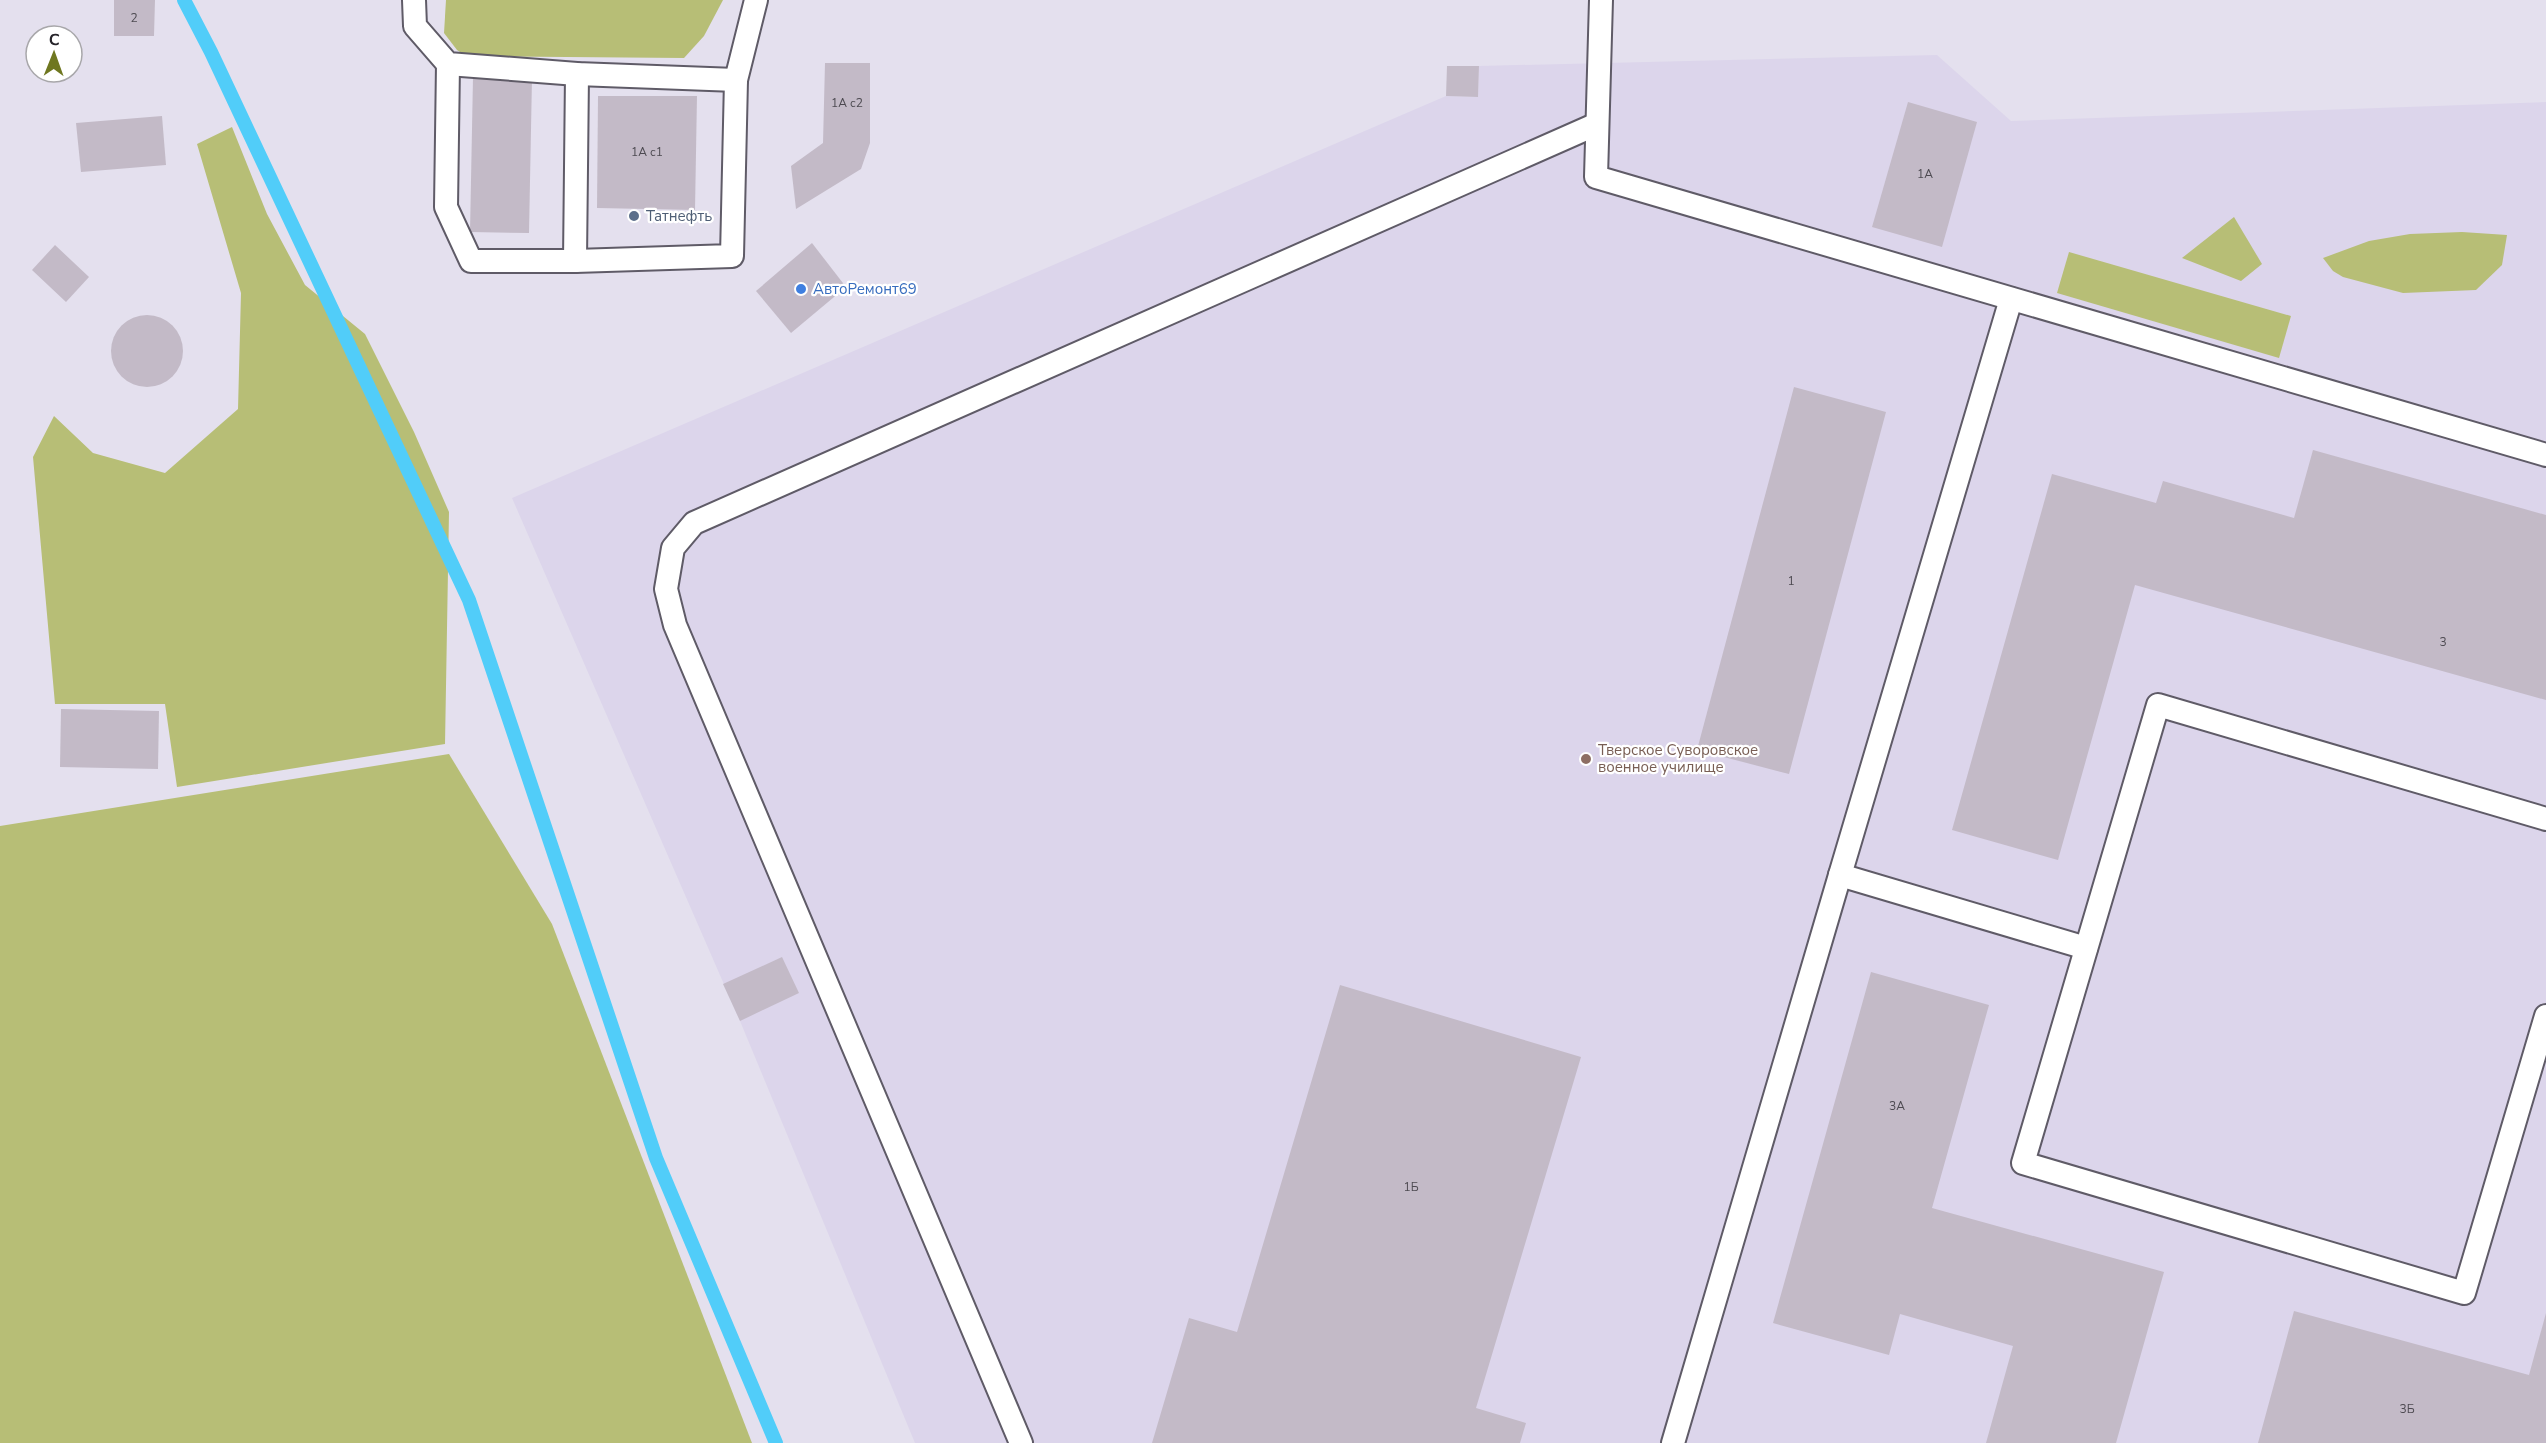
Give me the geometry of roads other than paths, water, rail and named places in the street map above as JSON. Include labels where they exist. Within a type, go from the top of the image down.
[{"type":"lane","points":[[414,0],[415,26],[448,64],[446,207],[471,261],[575,261],[732,256],[736,80],[756,0]]},
{"type":"lane","points":[[1601,0],[1596,177],[2546,455]]},
{"type":"lane","points":[[448,64],[577,74],[736,80]]},
{"type":"lane","points":[[575,261],[577,74]]},
{"type":"lane","points":[[1021,1443],[675,625],[666,589],[673,548],[693,523],[1597,124]]},
{"type":"lane","points":[[1672,1443],[2011,299]]},
{"type":"lane","points":[[2546,819],[2158,705],[2023,1163],[2464,1293],[2536,1084],[2546,1017]]},
{"type":"lane","points":[[1840,875],[2086,948]]},
{"type":"waterway","points":[[184,0],[211,52],[469,600],[656,1158],[776,1443]]},
{"type":"place","name":"Татнефть","points":[[634,216]]},
{"type":"place","name":"АвтоРемонт69","points":[[801,289]]},
{"type":"place","name":"Тверское Суворовское военное училище","points":[[1586,759]]}]
